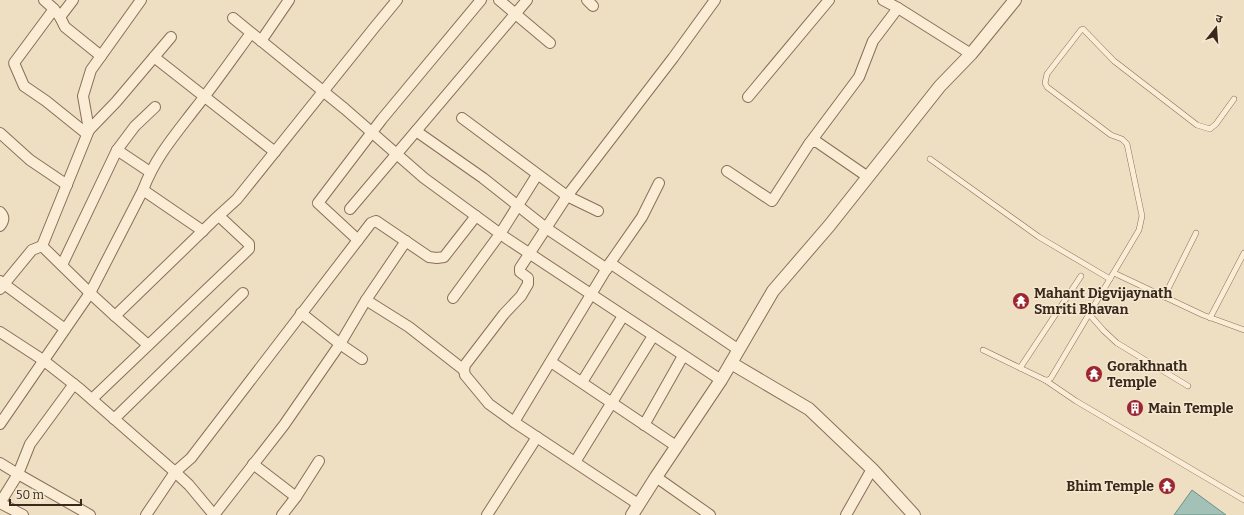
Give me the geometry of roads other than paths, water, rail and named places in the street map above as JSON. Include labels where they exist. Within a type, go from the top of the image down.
[{"type":"street","points":[[44,0],[57,13],[65,27],[100,56]]},
{"type":"street","points":[[73,0],[57,13],[14,63],[24,86],[88,132]]},
{"type":"street","points":[[88,132],[83,96],[91,70],[141,0]]},
{"type":"street","points":[[261,41],[289,0]]},
{"type":"street","points":[[115,316],[237,199],[397,0]]},
{"type":"street","points":[[358,240],[318,203],[371,133],[481,0]]},
{"type":"street","points":[[499,0],[550,43]]},
{"type":"street","points":[[350,209],[527,0]]},
{"type":"street","points":[[464,370],[470,359],[504,314],[521,296],[528,284],[528,278],[520,270],[520,268],[567,196],[673,58],[715,0]]},
{"type":"street","points":[[748,97],[829,0]]},
{"type":"street","points":[[883,0],[971,54]]},
{"type":"street","points":[[366,300],[409,327],[464,370],[465,375],[489,404],[575,462],[635,510],[721,380],[773,292],[829,226],[940,86],[971,54],[1015,0]]},
{"type":"street","points":[[728,171],[772,201],[809,144],[859,77],[873,41],[898,8]]},
{"type":"street","points":[[233,18],[323,91],[424,178],[529,254],[721,380]]},
{"type":"street","points":[[0,424],[90,293],[143,190],[150,172],[170,140],[251,33]]},
{"type":"street","points":[[66,329],[1,285],[32,250],[42,246],[88,132],[172,37]]},
{"type":"street","points":[[154,57],[275,152]]},
{"type":"street","points":[[62,265],[117,150],[135,126],[154,107]]},
{"type":"street","points":[[462,118],[567,196],[598,211]]},
{"type":"street","points":[[416,131],[483,178],[546,228],[739,350]]},
{"type":"street","points":[[0,133],[30,160],[67,185]]},
{"type":"street","points":[[809,144],[811,142],[817,142],[868,177]]},
{"type":"street","points":[[117,150],[150,172]]},
{"type":"street","points":[[453,298],[500,234],[538,175]]},
{"type":"street","points":[[514,422],[592,295],[608,266],[642,217],[659,183]]},
{"type":"street","points":[[143,190],[203,231]]},
{"type":"street","points":[[0,212],[4,219],[0,226]]},
{"type":"street","points":[[92,399],[249,249],[249,244],[219,216]]},
{"type":"street","points":[[146,515],[175,472],[191,458],[371,223],[376,221],[429,257],[437,258],[444,256],[476,216]]},
{"type":"street","points":[[0,333],[43,360],[92,399],[189,485],[214,515],[284,425],[340,344],[366,300],[406,241]]},
{"type":"street","points":[[42,246],[90,293],[148,345]]},
{"type":"street","points":[[114,419],[243,293]]},
{"type":"street","points":[[301,313],[340,344],[362,359]]},
{"type":"street","points":[[582,382],[623,316]]},
{"type":"street","points":[[575,462],[653,336]]},
{"type":"street","points":[[644,425],[683,356]]},
{"type":"street","points":[[551,362],[676,446]]},
{"type":"street","points":[[731,363],[809,409],[872,469],[914,515]]},
{"type":"street","points":[[23,515],[0,503],[18,474],[30,444],[74,384]]},
{"type":"street","points":[[487,515],[537,437]]},
{"type":"street","points":[[282,515],[320,461]]},
{"type":"street","points":[[0,463],[90,515]]},
{"type":"street","points":[[253,464],[296,497]]},
{"type":"street","points":[[846,515],[872,469]]},
{"type":"street","points":[[656,477],[710,515]]},
{"type":"lane","points":[[1045,380],[1051,378],[1114,273],[1139,230],[1142,216],[1127,144],[1122,139],[1110,135],[1047,87],[1045,83],[1047,74],[1080,30],[1083,29],[1114,61],[1197,125],[1210,129],[1216,124],[1234,99]]},
{"type":"lane","points":[[930,159],[1039,237],[1110,279]]},
{"type":"lane","points":[[1164,297],[1196,233]]},
{"type":"lane","points":[[1210,318],[1244,253]]},
{"type":"lane","points":[[1114,273],[1210,318],[1244,330]]},
{"type":"lane","points":[[1020,368],[1081,276]]},
{"type":"lane","points":[[1089,314],[1117,343],[1188,386]]},
{"type":"lane","points":[[983,350],[1045,380],[1076,401],[1244,500]]},
{"type":"water","points":[[1192,490],[1226,515],[1174,515]]},
{"type":"place","name":"Mahant Digvijaynath Smriti Bhavan","points":[[1021,301]]},
{"type":"place","name":"Gorakhnath Temple","points":[[1094,374]]},
{"type":"place","name":"Main Temple","points":[[1135,408]]},
{"type":"place","name":"Bhim Temple","points":[[1167,486]]}]
